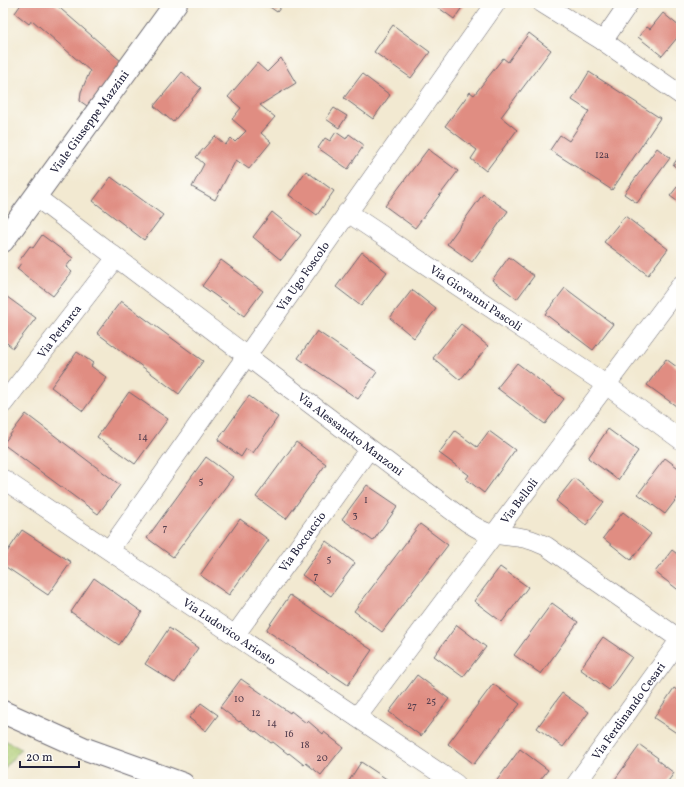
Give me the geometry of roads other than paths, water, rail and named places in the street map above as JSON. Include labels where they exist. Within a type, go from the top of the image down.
[{"type":"street","name":"Viale Giuseppe Mazzini","points":[[3,241],[176,3]]},
{"type":"street","name":"Via Ugo Foscolo","points":[[110,549],[248,356],[347,212],[496,3]]},
{"type":"street","points":[[542,3],[603,41],[681,95]]},
{"type":"street","points":[[603,41],[629,3]]},
{"type":"street","name":"Via Alessandro Manzoni","points":[[36,197],[467,522],[493,534],[517,535],[531,539],[546,546],[681,639]]},
{"type":"street","name":"Via Giovanni Pascoli","points":[[347,212],[605,384],[681,440]]},
{"type":"street","name":"Via Petrarca","points":[[3,404],[116,258]]},
{"type":"street","name":"Via Belloli","points":[[357,717],[605,384],[681,285]]},
{"type":"street","name":"Via Boccaccio","points":[[234,635],[369,449]]},
{"type":"street","name":"Via Ludovico Ariosto","points":[[3,479],[110,549],[234,635],[456,784]]},
{"type":"street","name":"Via Ferdinando Cesari","points":[[576,784],[681,639]]},
{"type":"street","points":[[3,712],[83,748],[183,784]]}]
